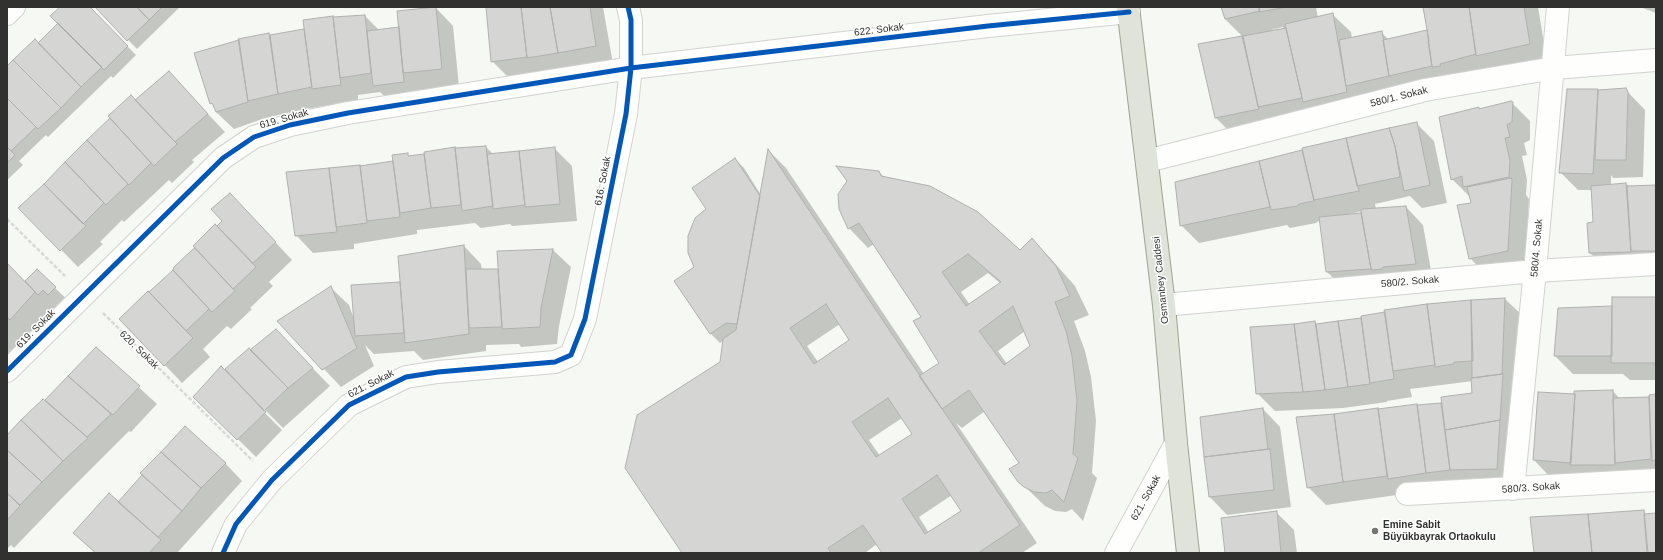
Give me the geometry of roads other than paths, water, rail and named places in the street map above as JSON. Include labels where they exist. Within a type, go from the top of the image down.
[{"type":"main road","name":"Osmanbey Caddesi","points":[[1129,10],[1164,305],[1176,442],[1188,553]]},
{"type":"street","points":[[7,14],[14,7]]},
{"type":"street","name":"616. Sokak","points":[[571,355],[585,319],[626,114],[631,68],[631,20],[628,7]]},
{"type":"street","name":"580/4. Sokak","points":[[1513,489],[1536,271],[1558,7]]},
{"type":"street","name":"622. Sokak","points":[[631,68],[1129,10]]},
{"type":"street","name":"580/1. Sokak","points":[[1147,161],[1425,90],[1554,68],[1656,60]]},
{"type":"street","name":"619. Sokak","points":[[7,371],[223,158],[254,137],[290,125],[348,113],[631,68]]},
{"type":"street","name":"580/2. Sokak","points":[[1164,305],[1536,271],[1656,264]]},
{"type":"street","name":"621. Sokak","points":[[223,553],[236,524],[272,480],[349,405],[406,377],[438,372],[555,362],[571,355]]},
{"type":"street","name":"621. Sokak","points":[[1116,553],[1176,442]]},
{"type":"street","name":"580/3. Sokak","points":[[1407,494],[1656,480]]},
{"type":"place","name":"Emine Sabit Büyükbayrak Ortaokulu","points":[[1375,531]]}]
